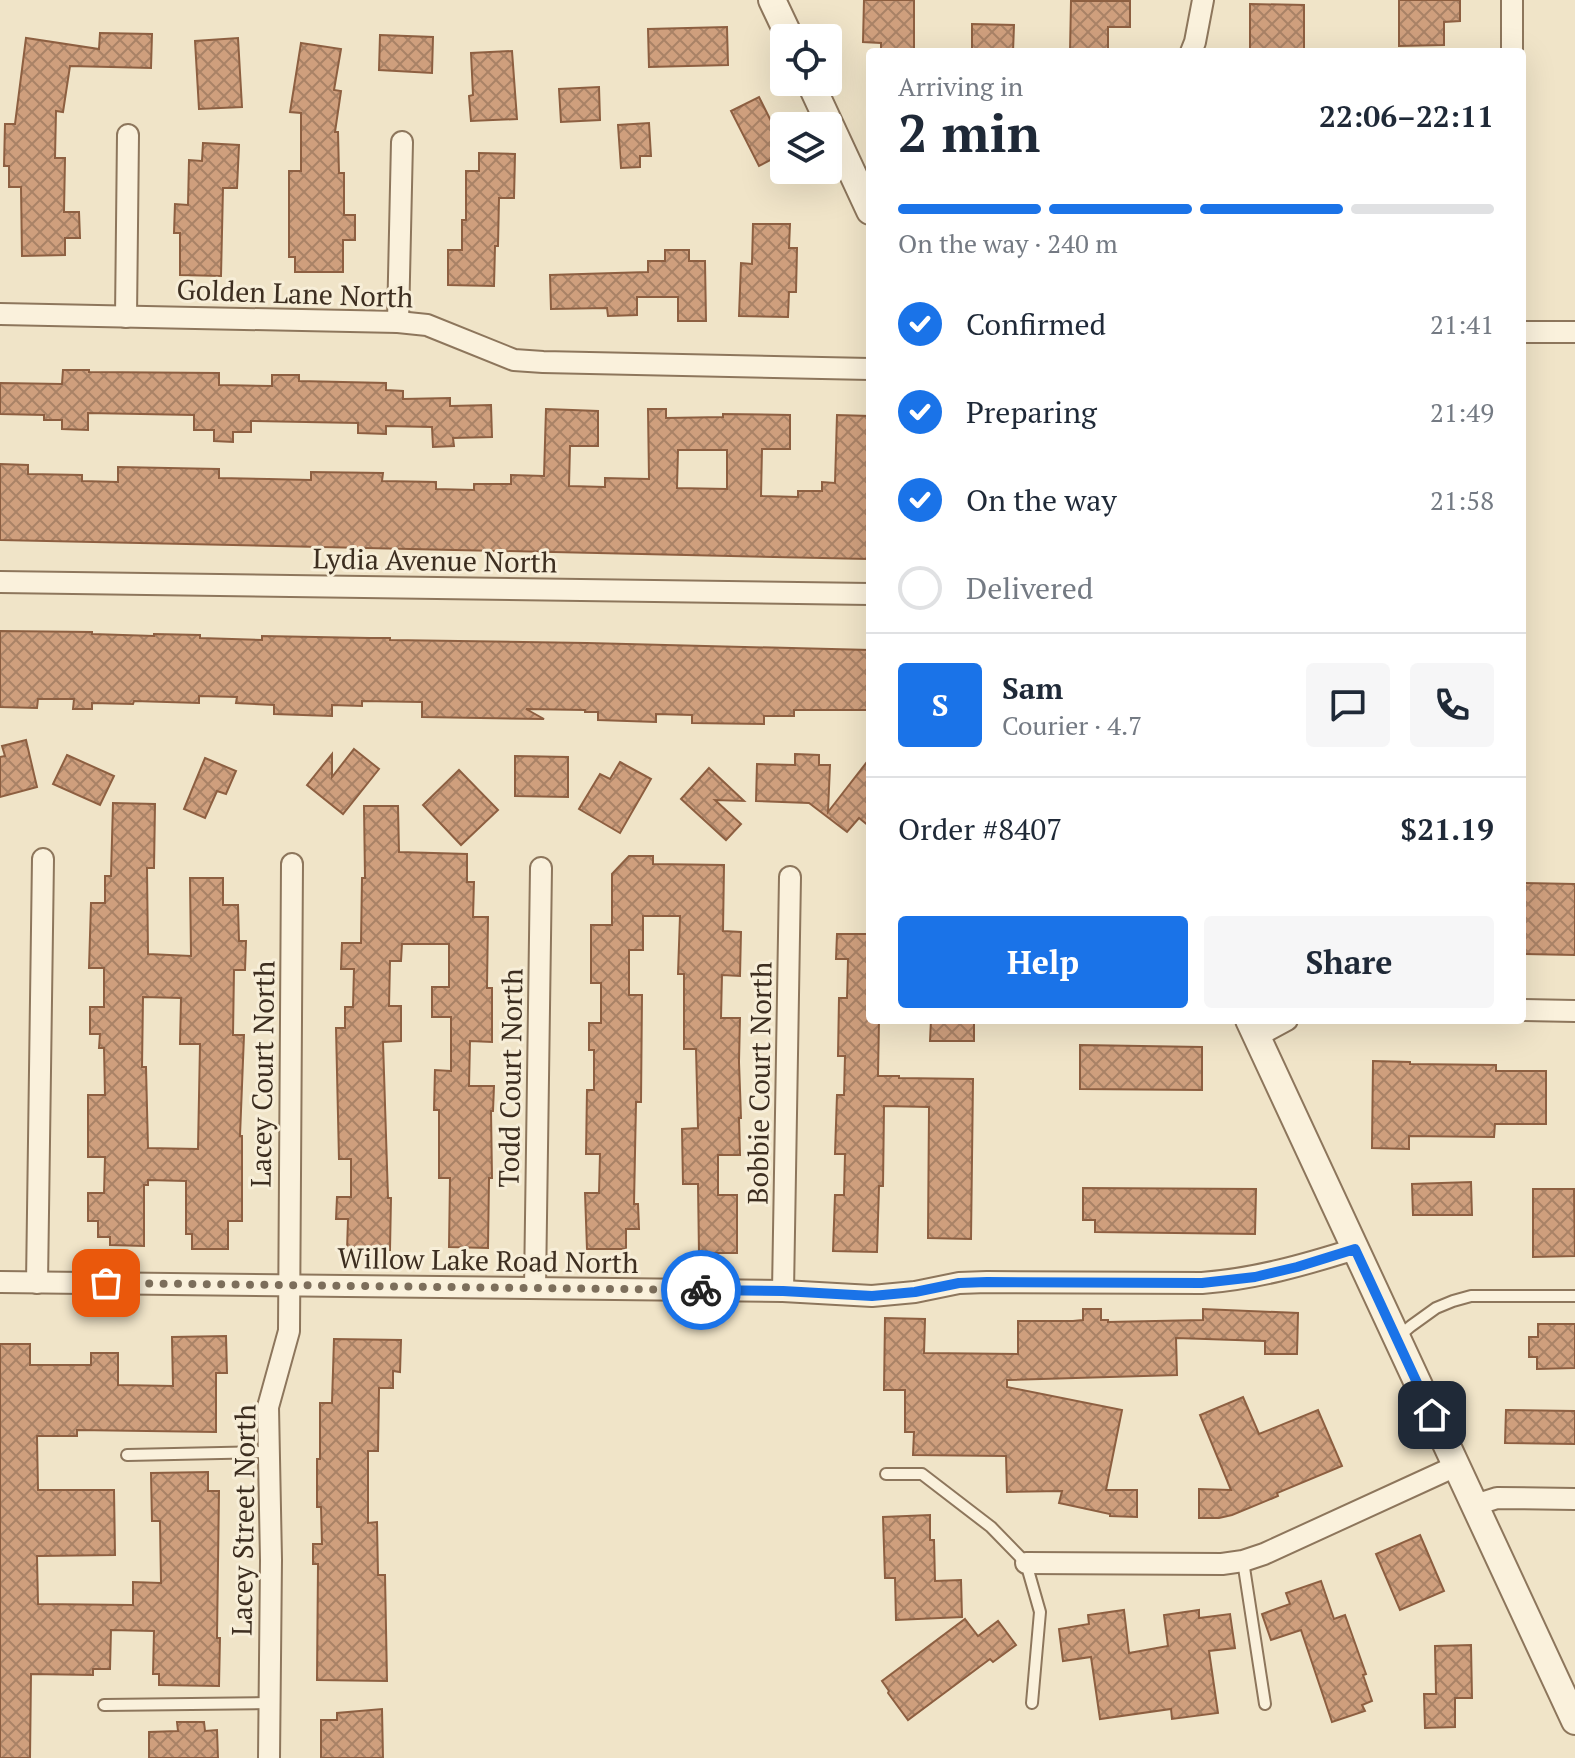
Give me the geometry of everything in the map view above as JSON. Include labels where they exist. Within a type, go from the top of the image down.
[{"type":"street","points":[[772,0],[783,24]]},
{"type":"street","points":[[1193,48],[1203,0]]},
{"type":"street","points":[[1512,0],[1512,48]]},
{"type":"street","points":[[817,96],[866,202]]},
{"type":"street","points":[[126,317],[128,135]]},
{"type":"street","points":[[398,322],[402,142]]},
{"type":"street","name":"Golden Lane North","points":[[0,314],[398,322],[427,325],[514,360],[866,369]]},
{"type":"street","points":[[1526,332],[1575,332]]},
{"type":"street","name":"Lydia Avenue North","points":[[0,582],[866,594]]},
{"type":"street","points":[[37,1283],[43,859]]},
{"type":"street","name":"Lacey Court North","points":[[288,1285],[292,864]]},
{"type":"street","name":"Todd Court North","points":[[535,1288],[541,868]]},
{"type":"street","name":"Bobbie Court North","points":[[783,1291],[790,877]]},
{"type":"street","points":[[1526,1010],[1575,1011]]},
{"type":"street","points":[[1253,1028],[1575,1721]]},
{"type":"street","name":"Willow Lake Road North","points":[[0,1282],[783,1291],[872,1296],[959,1283],[1202,1283],[1255,1277],[1355,1249]]},
{"type":"street","name":"Lacey Street North","points":[[269,1758],[271,1560],[268,1407],[289,1331],[288,1285]]},
{"type":"street","points":[[1026,1563],[1222,1564],[1243,1561],[1456,1466]]},
{"type":"street","points":[[1475,1505],[1497,1498],[1575,1499]]},
{"type":"lane","points":[[1396,1339],[1436,1308],[1471,1296],[1575,1296]]},
{"type":"lane","points":[[127,1455],[269,1452]]},
{"type":"lane","points":[[886,1474],[922,1474],[991,1527],[1026,1563],[1040,1612],[1032,1703]]},
{"type":"lane","points":[[1243,1561],[1265,1704]]},
{"type":"lane","points":[[104,1705],[270,1703]]},
{"type":"building","points":[[864,0],[914,0],[914,48],[881,48],[881,43],[863,42]]},
{"type":"building","points":[[1399,0],[1460,0],[1460,21],[1444,22],[1444,45],[1399,46]]},
{"type":"building","points":[[1071,1],[1130,1],[1130,27],[1108,27],[1108,48],[1070,48]]},
{"type":"building","points":[[1250,4],[1304,5],[1304,48],[1250,48]]},
{"type":"building","points":[[972,24],[1014,25],[1013,48],[972,48]]},
{"type":"building","points":[[727,27],[728,65],[649,67],[648,29]]},
{"type":"building","points":[[100,33],[152,34],[151,68],[70,66],[63,112],[56,111],[55,158],[65,158],[64,212],[79,212],[80,238],[65,238],[65,255],[22,256],[21,187],[9,187],[9,166],[4,166],[5,124],[15,124],[26,38],[99,49]]},
{"type":"building","points":[[380,35],[433,37],[432,73],[379,70]]},
{"type":"building","points":[[238,38],[242,107],[199,109],[195,41]]},
{"type":"building","points":[[301,43],[341,49],[334,90],[341,91],[335,132],[338,132],[339,173],[344,173],[344,215],[355,215],[355,240],[343,240],[343,272],[295,272],[295,257],[289,257],[289,171],[301,171],[301,113],[290,112]]},
{"type":"building","points":[[512,51],[517,119],[471,121],[471,53]]},
{"type":"building","points":[[599,87],[600,120],[561,122],[559,89]]},
{"type":"building","points":[[759,97],[770,119],[770,160],[759,166],[731,111]]},
{"type":"building","points":[[649,123],[651,156],[640,156],[640,167],[621,168],[618,125]]},
{"type":"building","points":[[203,143],[239,145],[237,188],[223,188],[221,276],[180,275],[180,233],[174,233],[175,204],[188,205],[189,160],[202,161]]},
{"type":"building","points":[[479,153],[515,154],[514,198],[499,198],[494,286],[448,285],[448,250],[462,250],[462,220],[466,220],[466,171],[479,171]]},
{"type":"building","points":[[753,224],[790,224],[789,248],[797,248],[796,292],[789,292],[788,317],[739,316],[741,263],[752,264]]},
{"type":"building","points":[[665,250],[689,250],[689,261],[705,261],[706,321],[678,321],[678,297],[637,297],[637,315],[608,316],[607,308],[551,309],[550,275],[648,272],[648,261],[665,261]]},
{"type":"building","points":[[63,370],[219,373],[219,385],[272,386],[272,375],[299,375],[299,381],[386,383],[386,390],[403,391],[403,399],[450,398],[450,406],[491,405],[492,437],[453,438],[454,446],[433,447],[432,427],[386,426],[386,434],[358,433],[358,423],[251,421],[251,432],[233,432],[233,442],[214,441],[214,430],[194,430],[194,415],[88,413],[88,430],[62,429],[62,420],[44,420],[44,415],[0,414],[0,383],[62,384]]},
{"type":"building","points":[[546,409],[598,411],[598,446],[570,446],[569,486],[605,487],[605,478],[649,479],[648,409],[666,409],[666,418],[723,417],[723,414],[790,415],[790,449],[762,449],[761,496],[798,497],[798,491],[822,491],[822,482],[835,483],[837,415],[866,416],[866,559],[0,540],[0,464],[28,465],[28,474],[82,475],[82,481],[118,482],[118,467],[219,469],[219,478],[311,480],[311,472],[383,473],[382,481],[436,482],[436,489],[474,490],[474,484],[511,484],[511,475],[544,476]],"holes":[[[678,450],[727,450],[727,489],[677,488]]]},
{"type":"building","points":[[0,631],[200,635],[200,638],[262,640],[262,636],[390,638],[866,650],[866,710],[794,710],[794,716],[764,716],[764,724],[692,723],[692,715],[656,714],[656,722],[598,720],[598,712],[585,710],[526,709],[544,719],[422,717],[422,702],[362,701],[362,706],[332,705],[332,716],[274,714],[274,705],[236,703],[237,697],[199,696],[199,703],[92,703],[92,709],[73,709],[74,699],[38,699],[37,708],[0,707]]},
{"type":"building","points":[[26,740],[37,787],[0,797],[0,757],[5,756],[2,746]]},
{"type":"building","points":[[354,749],[379,769],[343,814],[307,785],[332,754],[332,777]]},
{"type":"building","points":[[795,754],[819,755],[819,765],[830,765],[828,812],[866,763],[866,824],[859,818],[847,832],[809,803],[756,801],[757,764],[795,765]]},
{"type":"building","points":[[67,755],[114,776],[100,805],[53,784]]},
{"type":"building","points":[[515,756],[568,757],[568,797],[515,796]]},
{"type":"building","points":[[205,758],[236,771],[226,794],[217,791],[205,818],[184,809]]},
{"type":"building","points":[[620,762],[651,779],[620,833],[579,809],[600,774],[610,779]]},
{"type":"building","points":[[709,768],[744,801],[715,800],[741,824],[726,840],[681,799]]},
{"type":"building","points":[[459,770],[498,810],[461,845],[423,805]]},
{"type":"building","points":[[113,803],[155,804],[154,868],[147,868],[148,954],[191,956],[190,878],[223,878],[223,905],[238,905],[239,941],[246,941],[245,970],[234,970],[233,1035],[244,1035],[240,1136],[242,1221],[228,1221],[228,1249],[192,1249],[192,1234],[186,1234],[186,1181],[148,1180],[148,1185],[144,1185],[144,1246],[110,1245],[110,1237],[98,1237],[98,1221],[88,1221],[88,1193],[104,1193],[105,1157],[88,1157],[88,1095],[105,1095],[104,1048],[99,1048],[100,1034],[90,1034],[90,1007],[104,1007],[104,968],[89,968],[91,903],[105,903],[105,876],[111,876]],"holes":[[[143,997],[181,998],[180,1044],[200,1044],[198,1149],[148,1148],[146,1067],[142,1067]]]},
{"type":"building","points":[[364,806],[398,806],[399,852],[467,854],[467,882],[474,882],[473,917],[488,917],[487,988],[492,988],[492,1042],[470,1041],[469,1086],[494,1086],[488,1248],[449,1247],[450,1178],[439,1178],[439,1110],[434,1110],[435,1070],[451,1071],[451,1017],[432,1017],[432,987],[449,987],[449,944],[402,944],[401,961],[390,961],[389,1006],[401,1006],[401,1041],[383,1042],[388,1198],[391,1198],[390,1250],[347,1250],[348,1219],[336,1219],[337,1197],[351,1197],[351,1159],[339,1159],[336,1028],[345,1028],[345,1007],[353,1007],[354,969],[341,969],[342,943],[361,943],[362,878],[365,878]]},
{"type":"building","points":[[629,856],[653,856],[653,864],[724,865],[723,931],[741,932],[740,976],[722,975],[721,1018],[740,1018],[741,1118],[740,1155],[718,1155],[718,1195],[737,1195],[737,1253],[699,1253],[698,1184],[683,1184],[682,1129],[698,1128],[696,1049],[684,1049],[684,974],[678,974],[680,916],[643,916],[643,950],[629,950],[629,995],[642,995],[641,1102],[636,1102],[634,1204],[638,1204],[639,1229],[626,1229],[626,1249],[587,1249],[585,1193],[599,1193],[600,1154],[586,1154],[587,1090],[594,1090],[594,1050],[589,1050],[589,1023],[601,1023],[601,983],[591,983],[591,925],[612,925],[612,874]]},
{"type":"building","points":[[1526,883],[1575,884],[1575,955],[1526,954]]},
{"type":"building","points":[[837,934],[866,934],[866,1024],[879,1024],[878,1076],[973,1079],[971,1239],[928,1238],[929,1107],[884,1106],[883,1186],[879,1186],[877,1252],[833,1251],[835,1195],[844,1195],[845,1154],[835,1154],[837,1095],[844,1095],[845,1056],[838,1056],[839,998],[847,998],[848,959],[836,959]]},
{"type":"building","points":[[931,1024],[974,1024],[974,1041],[930,1041]]},
{"type":"building","points":[[1080,1045],[1202,1047],[1202,1090],[1080,1089]]},
{"type":"building","points":[[1373,1061],[1496,1065],[1496,1071],[1546,1071],[1546,1124],[1495,1124],[1494,1137],[1409,1136],[1409,1149],[1372,1148]]},
{"type":"building","points":[[1471,1182],[1472,1215],[1413,1215],[1412,1184]]},
{"type":"building","points":[[1083,1188],[1256,1189],[1255,1234],[1095,1232],[1095,1220],[1083,1220]]},
{"type":"building","points":[[1533,1189],[1574,1189],[1575,1256],[1533,1257]]},
{"type":"building","points":[[1083,1309],[1101,1309],[1101,1320],[1108,1322],[1203,1320],[1203,1309],[1298,1313],[1297,1354],[1265,1354],[1265,1341],[1176,1338],[1177,1375],[1007,1380],[1007,1387],[1122,1410],[1106,1490],[1137,1490],[1137,1517],[1110,1516],[1059,1503],[1062,1491],[1007,1492],[1006,1456],[913,1455],[914,1432],[905,1432],[905,1390],[884,1390],[885,1318],[925,1319],[924,1353],[1018,1354],[1018,1321],[1083,1320]]},
{"type":"building","points":[[1538,1324],[1575,1324],[1575,1368],[1537,1369],[1537,1357],[1529,1357],[1529,1337],[1538,1337]]},
{"type":"building","points":[[226,1336],[227,1373],[216,1373],[216,1432],[77,1430],[77,1436],[37,1436],[38,1490],[114,1490],[115,1555],[37,1556],[38,1604],[133,1605],[133,1582],[161,1583],[160,1521],[152,1521],[151,1473],[208,1472],[208,1491],[219,1491],[219,1686],[159,1685],[159,1674],[153,1674],[154,1631],[111,1630],[110,1669],[93,1669],[93,1675],[31,1674],[30,1758],[0,1758],[0,1344],[30,1344],[30,1365],[91,1365],[91,1353],[118,1353],[118,1385],[173,1386],[172,1337]]},
{"type":"building","points":[[334,1339],[401,1340],[400,1372],[393,1371],[393,1388],[379,1388],[378,1451],[368,1451],[368,1523],[377,1522],[378,1575],[385,1575],[387,1681],[317,1680],[318,1564],[313,1564],[313,1544],[322,1544],[321,1507],[317,1507],[317,1459],[320,1459],[320,1403],[332,1403]]},
{"type":"building","points":[[1243,1397],[1259,1434],[1318,1410],[1342,1466],[1232,1515],[1199,1518],[1199,1489],[1231,1490],[1200,1415]]},
{"type":"building","points":[[1506,1410],[1575,1411],[1575,1444],[1505,1443]]},
{"type":"building","points":[[930,1515],[935,1581],[961,1580],[962,1617],[896,1620],[895,1578],[885,1578],[883,1517]]},
{"type":"building","points":[[1420,1535],[1444,1591],[1400,1610],[1376,1554]]},
{"type":"building","points":[[1321,1581],[1334,1619],[1345,1615],[1372,1701],[1362,1705],[1365,1711],[1332,1722],[1301,1630],[1271,1640],[1262,1614],[1290,1604],[1286,1593]]},
{"type":"building","points":[[1124,1610],[1129,1653],[1168,1646],[1164,1615],[1199,1610],[1199,1618],[1230,1614],[1235,1648],[1209,1651],[1218,1713],[1172,1719],[1171,1709],[1100,1719],[1091,1657],[1063,1661],[1059,1629],[1089,1624],[1088,1615]]},
{"type":"building","points":[[965,1619],[978,1636],[998,1621],[1016,1645],[993,1662],[990,1659],[908,1720],[882,1681]]},
{"type":"building","points":[[1471,1645],[1472,1698],[1455,1698],[1455,1727],[1425,1728],[1424,1694],[1436,1694],[1435,1646]]},
{"type":"building","points":[[382,1709],[383,1758],[321,1758],[321,1720],[337,1720],[337,1713]]},
{"type":"building","points":[[177,1722],[204,1722],[205,1731],[217,1730],[218,1758],[149,1758],[149,1732],[178,1731]]},
{"type":"way so far","points":[[106,1283],[701,1290]]},
{"type":"route","points":[[701,1290],[872,1296],[959,1283],[1202,1283],[1255,1277],[1355,1249],[1432,1415]]}]
